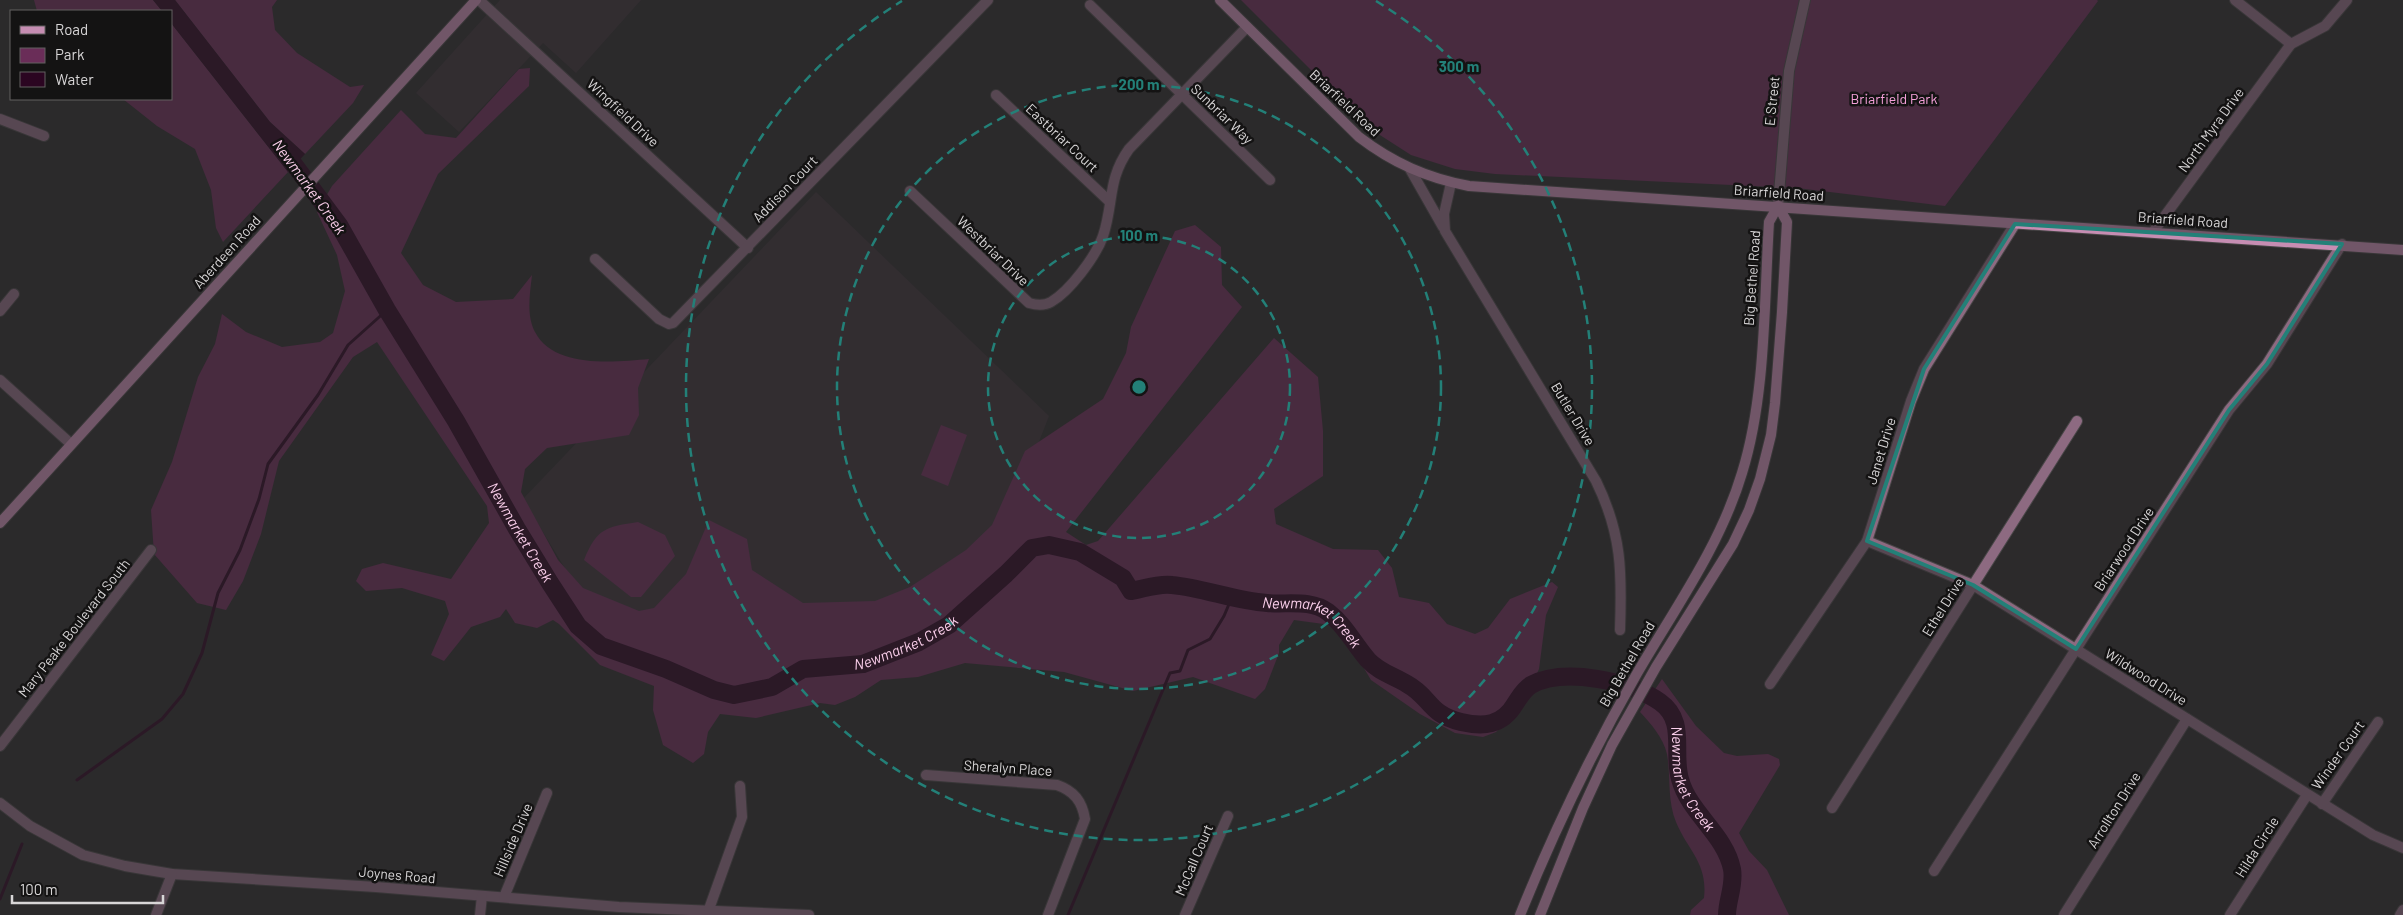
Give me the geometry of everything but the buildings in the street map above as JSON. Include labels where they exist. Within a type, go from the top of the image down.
[{"type":"main road","name":"Aberdeen Road","points":[[0,523],[477,0]]},
{"type":"main road","name":"Briarfield Road","points":[[1220,0],[1358,137],[1410,170],[1451,183],[1469,186],[1778,206],[2015,224],[2342,244],[2403,250]]},
{"type":"main road","name":"Big Bethel Road","points":[[1520,915],[1570,802],[1618,707],[1711,547],[1726,516],[1742,474],[1756,415],[1769,222],[1778,206]]},
{"type":"main road","name":"Big Bethel Road","points":[[1540,915],[1583,808],[1629,713],[1733,544],[1749,510],[1762,471],[1775,403],[1787,222],[1778,206]]},
{"type":"street","name":"Wingfield Drive","points":[[477,0],[748,248]]},
{"type":"street","name":"Addison Court","points":[[595,259],[659,319],[669,324],[678,320],[988,0]]},
{"type":"street","name":"E Street","points":[[1778,206],[1789,70],[1805,0]]},
{"type":"street","points":[[2235,0],[2291,44],[2325,26],[2347,0]]},
{"type":"street","name":"Sunbriar Way","points":[[1090,5],[1270,180]]},
{"type":"street","name":"Westbriar Drive","points":[[910,191],[1022,298],[1035,305],[1052,301],[1089,261],[1102,236],[1108,201],[1120,162],[1129,149],[1247,27]]},
{"type":"street","name":"North Myra Drive","points":[[2154,232],[2291,44]]},
{"type":"street","name":"Eastbriar Court","points":[[996,95],[1108,201]]},
{"type":"street","points":[[0,120],[44,136]]},
{"type":"street","name":"Butler Drive","points":[[1410,170],[1582,456],[1609,508],[1618,544],[1622,576],[1620,630]]},
{"type":"street","points":[[1445,231],[1444,214],[1451,183]]},
{"type":"street","name":"Janet Drive","points":[[1770,684],[1867,541],[1911,401],[1924,369],[2015,224]]},
{"type":"street","name":"Briarwood Drive","points":[[1934,872],[2229,410],[2247,385],[2267,364],[2342,244]]},
{"type":"street","points":[[0,311],[14,294]]},
{"type":"street","points":[[0,380],[72,444]]},
{"type":"street","name":"Ethel Drive","points":[[1832,808],[2077,421]]},
{"type":"street","name":"Wildwood Drive","points":[[1867,541],[1973,585],[2307,795],[2373,835],[2403,848]]},
{"type":"street","name":"Mary Peake Boulevard South","points":[[0,746],[151,550]]},
{"type":"street","name":"Arrollton Drive","points":[[2064,915],[2187,719]]},
{"type":"street","name":"Winder Court","points":[[2322,804],[2378,722]]},
{"type":"street","name":"Sheralyn Place","points":[[926,775],[1057,785],[1069,789],[1077,797],[1084,808],[1085,819],[1048,915]]},
{"type":"street","points":[[709,909],[742,817],[740,786]]},
{"type":"street","name":"Hillside Drive","points":[[504,897],[547,793]]},
{"type":"street","name":"Hilda Circle","points":[[2230,915],[2307,795]]},
{"type":"street","name":"Joynes Road","points":[[0,803],[30,826],[83,855],[125,866],[172,874],[376,886],[504,897],[619,911],[709,909],[809,915]]},
{"type":"street","name":"McCall Court","points":[[1185,915],[1228,816]]},
{"type":"street","points":[[156,915],[172,874]]},
{"type":"street","points":[[480,915],[482,896]]},
{"type":"street","points":[[2400,915],[2403,910]]},
{"type":"highlighted area","points":[[2015,224],[2342,244],[2267,364],[2229,410],[2076,649],[1973,585],[1867,541],[1924,369]]},
{"type":"shaded area","points":[[500,0],[641,0],[576,73],[543,43],[459,132],[416,93]]},
{"type":"shaded area","points":[[816,192],[1049,416],[1010,516],[915,601],[600,626],[523,499]]},
{"type":"green space","points":[[34,0],[153,0],[161,10],[37,10]]},
{"type":"green space","points":[[175,0],[277,0],[272,7],[275,30],[297,53],[350,87],[364,85],[353,103],[305,154],[270,122]]},
{"type":"green space","name":"Briarfield Park","points":[[1241,0],[2098,1],[1945,206],[1797,188],[1495,174],[1455,169],[1411,155],[1369,128]]},
{"type":"green space","points":[[172,24],[288,172],[223,242],[216,228],[211,190],[195,149],[157,126],[124,100],[172,100]]},
{"type":"green space","points":[[530,68],[529,86],[438,174],[401,253],[423,285],[456,302],[513,299],[532,275],[529,304],[530,318],[535,332],[544,344],[570,358],[603,362],[649,359],[638,388],[639,415],[629,435],[547,448],[525,469],[521,492],[558,560],[583,588],[639,611],[654,608],[686,574],[709,520],[747,539],[752,570],[803,603],[875,601],[910,587],[966,550],[992,525],[1025,451],[1103,399],[1126,353],[1131,327],[1175,231],[1195,225],[1221,247],[1222,285],[1242,307],[1066,532],[1086,545],[1098,541],[1274,338],[1318,377],[1323,431],[1323,476],[1274,509],[1276,524],[1333,549],[1378,550],[1392,568],[1399,597],[1429,603],[1447,624],[1475,634],[1488,628],[1510,599],[1552,582],[1558,587],[1546,615],[1539,669],[1523,703],[1496,732],[1483,737],[1455,733],[1420,714],[1371,680],[1349,643],[1331,625],[1294,620],[1279,645],[1279,653],[1265,689],[1255,699],[1193,677],[1133,691],[1064,672],[965,663],[918,677],[881,680],[855,697],[835,705],[820,703],[756,718],[720,714],[708,732],[704,754],[693,763],[663,745],[653,710],[654,686],[600,665],[553,620],[537,628],[515,623],[506,609],[500,617],[471,627],[444,661],[431,655],[449,614],[445,601],[402,588],[366,591],[356,581],[362,569],[383,563],[451,579],[489,523],[487,506],[377,342],[353,357],[279,461],[261,534],[243,581],[226,610],[197,603],[154,554],[151,510],[172,462],[198,377],[215,344],[222,314],[246,332],[282,347],[320,342],[333,333],[345,291],[337,255],[317,212],[332,186],[401,110],[425,134],[456,138],[519,69]]},
{"type":"green space","points":[[941,425],[967,435],[948,486],[921,475]]},
{"type":"green space","points":[[638,522],[665,535],[675,556],[641,597],[631,597],[584,560],[598,535],[610,528]]},
{"type":"green space","points":[[1662,679],[1696,726],[1724,753],[1737,756],[1768,754],[1779,759],[1780,765],[1739,833],[1749,851],[1767,870],[1789,915],[1690,915],[1691,910],[1704,898],[1703,875],[1673,814],[1667,754],[1663,742],[1640,712]]},
{"type":"water","name":"Newmarket Creek","points":[[153,0],[175,0],[270,122],[305,154],[288,172],[172,24],[172,10],[161,10]]},
{"type":"waterway","name":"Newmarket Creek","points":[[281,147],[339,225],[387,310],[456,421],[550,583],[578,626],[601,646],[666,669],[714,690],[734,695],[772,687],[803,669],[863,664],[919,642],[949,625],[1032,548],[1049,545],[1080,552],[1123,578],[1131,591],[1156,585],[1167,585],[1196,589],[1255,602],[1314,605],[1334,617],[1372,664],[1415,689],[1436,710],[1450,719],[1477,724],[1498,721],[1510,711],[1524,691],[1531,685],[1561,677],[1579,677],[1615,683],[1632,688],[1660,702],[1673,718],[1676,728],[1678,769],[1685,791],[1728,856],[1733,875],[1727,915]]},
{"type":"waterway","points":[[77,780],[162,719],[183,694],[202,653],[218,593],[240,550],[259,499],[268,464],[318,395],[348,345],[387,310]]},
{"type":"waterway","points":[[1068,915],[1170,673],[1180,671],[1188,650],[1210,639],[1224,616],[1232,597]]},
{"type":"waterway","points":[[0,899],[22,844]]}]
